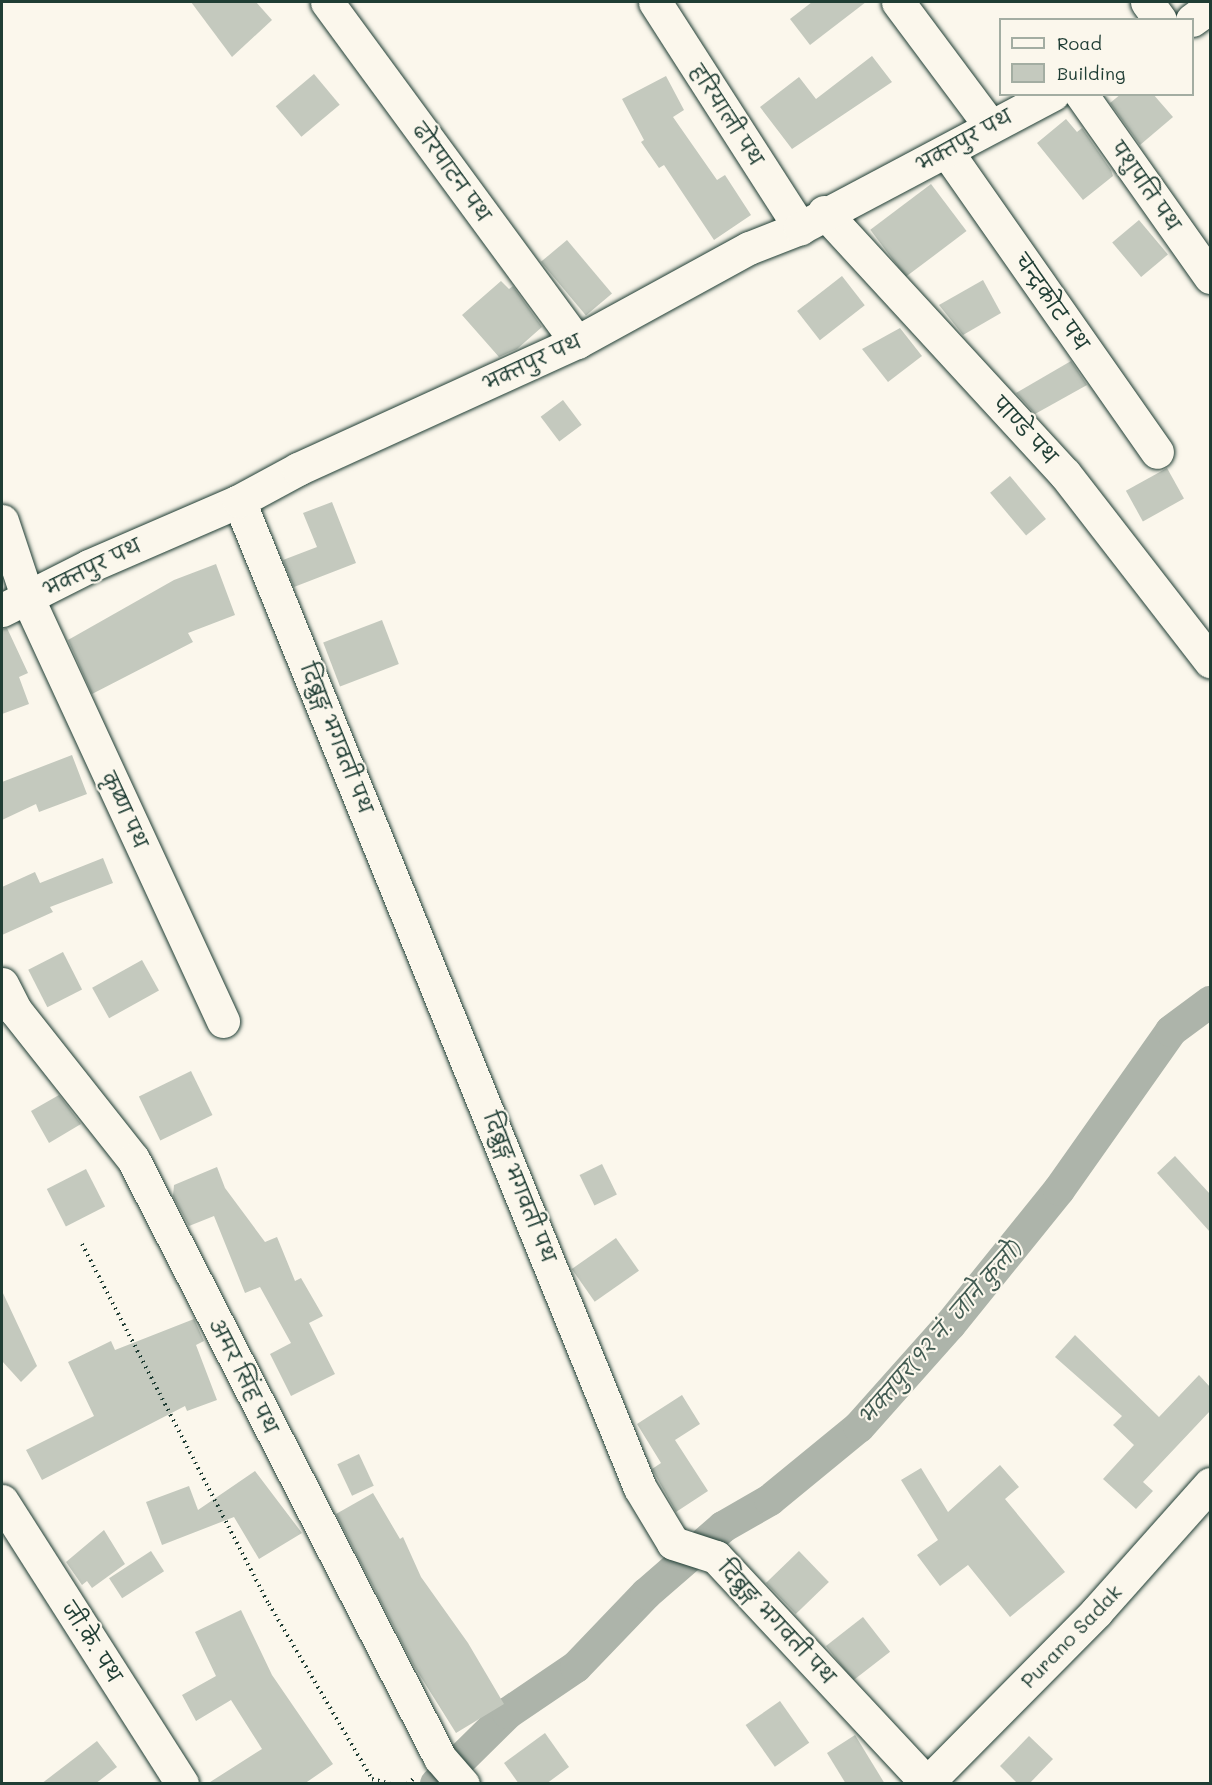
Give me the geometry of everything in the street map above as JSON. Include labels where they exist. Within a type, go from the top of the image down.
[{"type":"street","name":"ढोरपाटन पथ","points":[[327,2],[577,342]]},
{"type":"street","name":"हरियाली पथ","points":[[655,2],[812,220]]},
{"type":"street","points":[[898,2],[989,124]]},
{"type":"street","points":[[1147,2],[1159,18]]},
{"type":"street","points":[[1194,19],[1210,7]]},
{"type":"street","name":"भक्तपुर पथ","points":[[15,605],[89,566],[239,501],[298,469],[577,342],[749,248],[812,220],[946,152],[989,124],[1049,96]]},
{"type":"street","name":"पशुपति पथ","points":[[1082,96],[1210,277]]},
{"type":"street","name":"चन्द्रकोट पथ","points":[[946,152],[1157,452]]},
{"type":"street","name":"पाण्डे पथ","points":[[812,220],[1065,474],[1210,661]]},
{"type":"street","name":"दिब्रुङ्ग भगवती पथ","points":[[239,501],[640,1488],[674,1543],[716,1557],[926,1783]]},
{"type":"street","name":"कृष्ण पथ","points":[[2,521],[15,605],[223,1021]]},
{"type":"street","name":"अमर सिंह पथ","points":[[2,984],[16,1011],[133,1159],[454,1773]]},
{"type":"street","name":"Purano Sadak","points":[[926,1783],[1097,1611],[1210,1484]]},
{"type":"street","name":"जी.के. पथ","points":[[2,1501],[182,1784]]},
{"type":"path","points":[[82,1244],[269,1604],[372,1779],[391,1784]]},
{"type":"building","points":[[191,2],[256,2],[272,20],[232,57]]},
{"type":"building","points":[[812,2],[866,2],[810,45],[790,19]]},
{"type":"building","points":[[872,56],[892,82],[792,149],[760,107],[799,77],[816,99]]},
{"type":"building","points":[[314,74],[340,105],[301,137],[276,106]]},
{"type":"building","points":[[666,76],[684,110],[673,117],[717,180],[725,175],[751,215],[714,240],[664,165],[659,168],[641,142],[644,140],[622,99]]},
{"type":"building","points":[[1119,96],[1155,96],[1173,117],[1140,145],[1110,103]]},
{"type":"building","points":[[1066,119],[1077,132],[1082,128],[1113,176],[1083,200],[1037,143]]},
{"type":"building","points":[[931,184],[967,231],[906,277],[870,230]]},
{"type":"building","points":[[1139,220],[1168,254],[1141,277],[1112,242]]},
{"type":"building","points":[[567,240],[612,294],[586,315],[541,262]]},
{"type":"building","points":[[842,276],[865,305],[820,340],[797,311]]},
{"type":"building","points":[[983,280],[1001,313],[963,335],[939,305]]},
{"type":"building","points":[[501,281],[509,289],[513,286],[542,327],[517,349],[499,357],[462,315]]},
{"type":"building","points":[[900,328],[922,356],[888,382],[862,349]]},
{"type":"building","points":[[1071,361],[1087,385],[1035,414],[1016,393]]},
{"type":"building","points":[[563,400],[582,425],[559,442],[541,417]]},
{"type":"building","points":[[1167,468],[1184,499],[1143,521],[1126,491]]},
{"type":"building","points":[[1010,476],[1046,519],[1026,536],[990,493]]},
{"type":"building","points":[[332,502],[356,563],[294,587],[283,560],[317,547],[303,513]]},
{"type":"building","points":[[216,564],[235,615],[188,633],[193,642],[92,694],[68,640],[174,580]]},
{"type":"building","points":[[382,620],[399,664],[340,686],[323,643]]},
{"type":"building","points":[[7,628],[28,673],[19,677],[29,704],[2,714],[2,629]]},
{"type":"building","points":[[72,755],[87,794],[39,812],[36,804],[2,820],[2,782]]},
{"type":"building","points":[[103,858],[113,883],[50,907],[53,912],[2,935],[2,887],[35,872],[40,883]]},
{"type":"building","points":[[63,952],[82,989],[47,1007],[28,970]]},
{"type":"building","points":[[142,960],[159,991],[109,1018],[92,988]]},
{"type":"building","points":[[191,1071],[212,1115],[160,1140],[139,1096]]},
{"type":"building","points":[[59,1095],[81,1124],[49,1143],[31,1111]]},
{"type":"building","points":[[1175,1156],[1210,1194],[1210,1232],[1157,1173]]},
{"type":"building","points":[[602,1164],[617,1195],[594,1206],[580,1175]]},
{"type":"building","points":[[217,1167],[225,1188],[265,1242],[277,1237],[295,1281],[301,1278],[323,1316],[309,1323],[335,1374],[291,1396],[270,1354],[291,1343],[260,1287],[245,1293],[214,1216],[189,1226],[173,1196],[174,1185]]},
{"type":"building","points":[[86,1169],[105,1206],[66,1226],[47,1189]]},
{"type":"building","points":[[616,1238],[639,1271],[595,1302],[572,1269]]},
{"type":"building","points":[[2,1291],[37,1366],[21,1382],[2,1361]]},
{"type":"building","points":[[194,1319],[204,1341],[196,1345],[217,1400],[187,1411],[185,1406],[42,1480],[26,1450],[94,1416],[68,1362],[111,1341],[115,1350]]},
{"type":"building","points":[[1075,1335],[1159,1417],[1199,1375],[1210,1387],[1210,1411],[1143,1482],[1153,1491],[1136,1509],[1103,1479],[1134,1445],[1113,1425],[1122,1416],[1055,1357]]},
{"type":"building","points":[[682,1395],[700,1424],[675,1440],[708,1491],[676,1512],[652,1469],[661,1463],[637,1424]]},
{"type":"building","points":[[359,1454],[374,1486],[352,1496],[337,1464]]},
{"type":"building","points":[[1000,1465],[1019,1487],[1005,1499],[1065,1572],[1010,1617],[968,1565],[940,1586],[917,1555],[938,1540],[901,1480],[921,1468],[948,1512]]},
{"type":"building","points":[[255,1471],[302,1533],[259,1559],[234,1517],[162,1545],[146,1502],[189,1486],[198,1510]]},
{"type":"building","points":[[373,1493],[400,1539],[403,1537],[421,1577],[468,1643],[504,1704],[456,1733],[414,1666],[336,1514]]},
{"type":"building","points":[[104,1530],[125,1564],[92,1588],[87,1581],[82,1585],[66,1562]]},
{"type":"building","points":[[151,1551],[164,1571],[122,1598],[109,1578]]},
{"type":"building","points":[[799,1551],[829,1582],[796,1614],[766,1583]]},
{"type":"building","points":[[241,1610],[272,1675],[333,1764],[304,1784],[207,1784],[262,1749],[231,1700],[196,1721],[182,1695],[216,1676],[195,1632]]},
{"type":"building","points":[[863,1617],[890,1652],[853,1681],[826,1646]]},
{"type":"building","points":[[780,1701],[809,1743],[775,1767],[746,1725]]},
{"type":"building","points":[[545,1733],[569,1767],[546,1784],[519,1784],[504,1763]]},
{"type":"building","points":[[855,1735],[885,1784],[846,1784],[827,1753]]},
{"type":"building","points":[[1029,1736],[1053,1759],[1029,1784],[1018,1784],[1000,1766]]},
{"type":"building","points":[[97,1741],[117,1767],[95,1784],[41,1784]]},
{"type":"waterway","name":"भक्तपुर(१२ नं. जाने कुलो)","points":[[436,1784],[508,1713],[576,1667],[646,1594],[723,1527],[770,1500],[859,1427],[950,1325],[1059,1190],[1171,1031],[1210,1002]]}]
